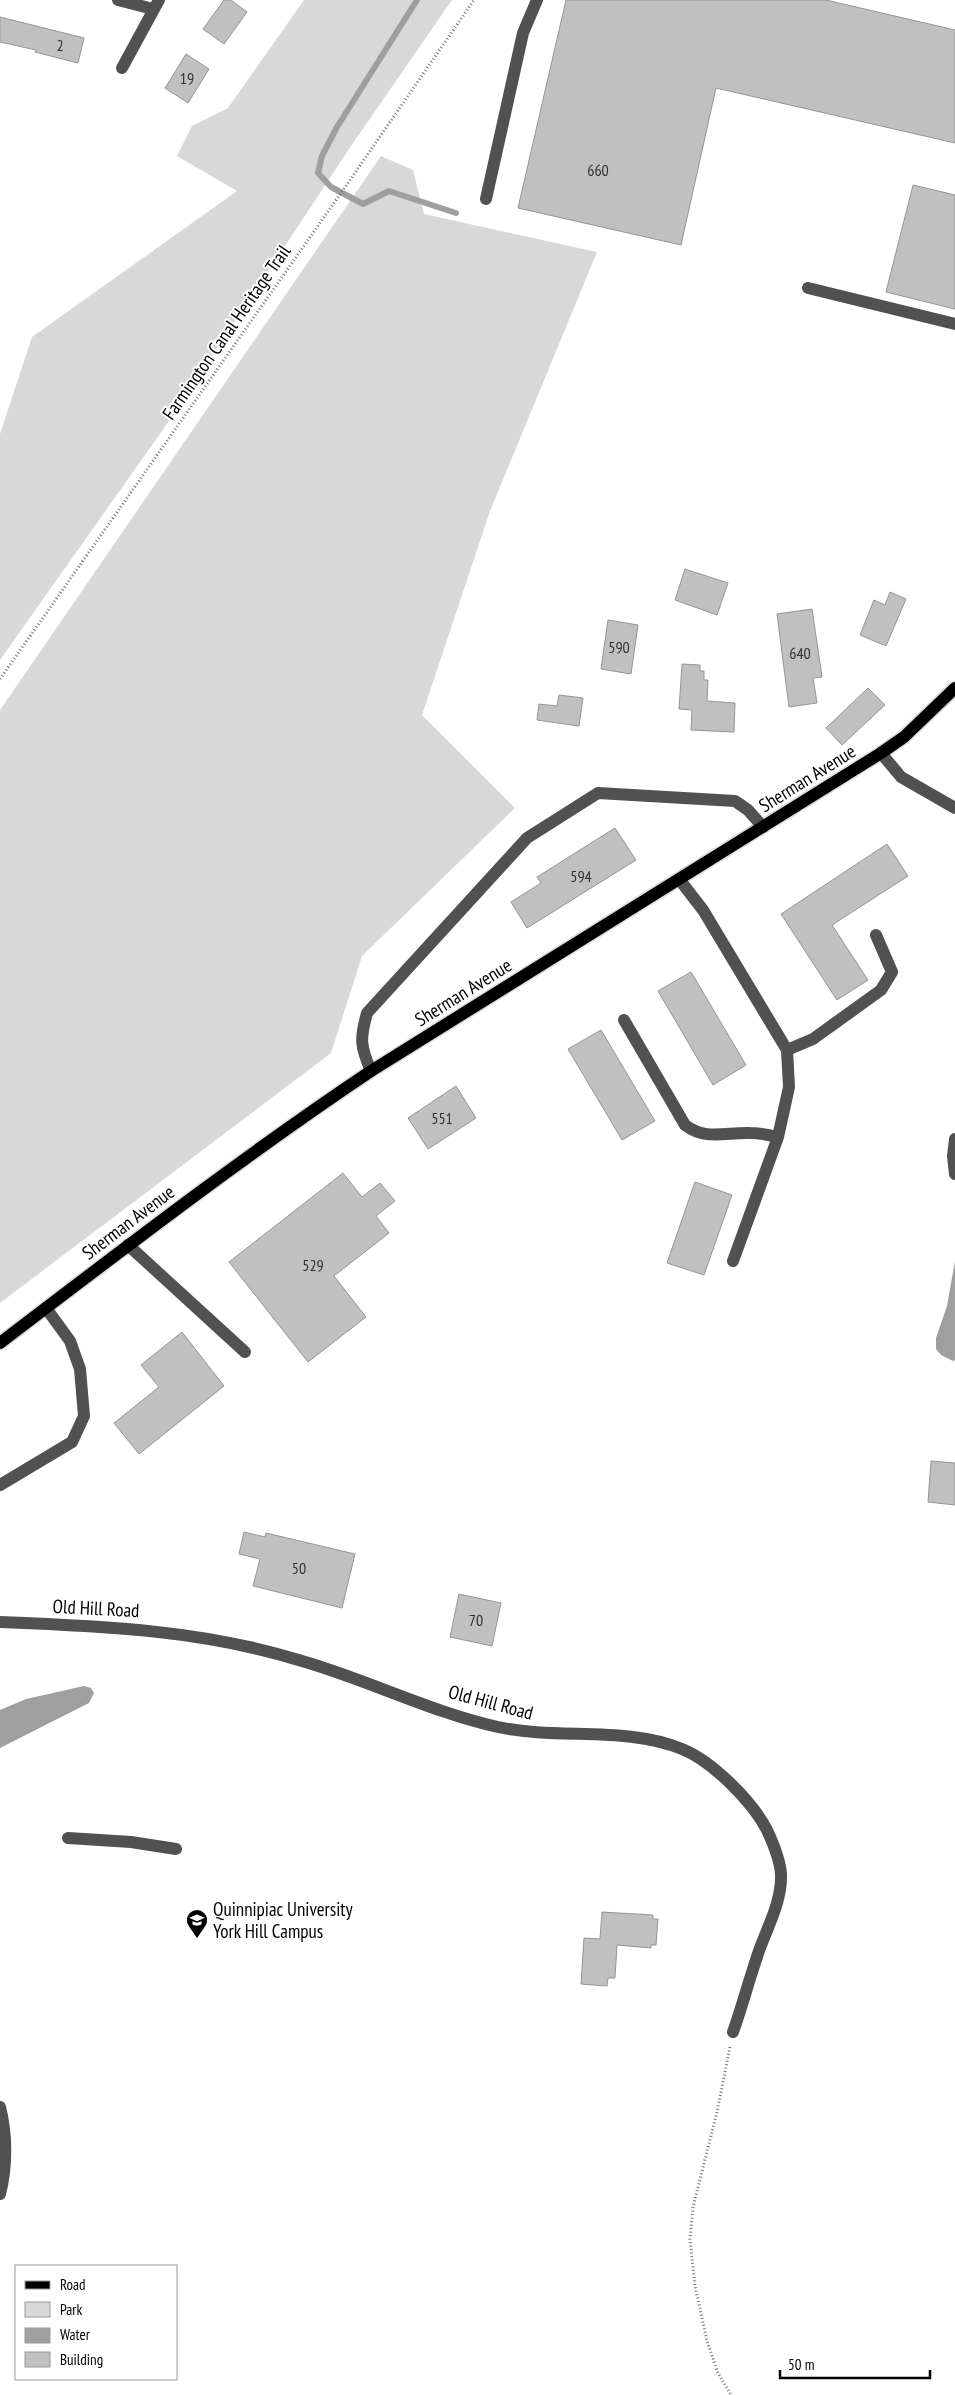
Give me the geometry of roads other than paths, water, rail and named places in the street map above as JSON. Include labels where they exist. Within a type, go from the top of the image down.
[{"type":"main road","name":"Sherman Avenue","points":[[0,1343],[241,1160],[371,1071],[881,754],[904,737],[955,688]]},
{"type":"street","points":[[118,0],[156,5],[122,68]]},
{"type":"street","points":[[486,199],[523,34],[537,0]]},
{"type":"street","points":[[808,288],[955,324]]},
{"type":"street","points":[[881,754],[901,777],[955,808]]},
{"type":"street","points":[[371,1071],[362,1050],[361,1035],[367,1013],[527,838],[598,793],[735,801],[748,810],[763,827]]},
{"type":"street","points":[[679,879],[703,910],[787,1050],[789,1087],[778,1137],[733,1261]]},
{"type":"street","points":[[787,1050],[813,1039],[881,990],[892,972],[876,935]]},
{"type":"street","points":[[624,1020],[685,1125],[694,1132],[705,1136],[750,1133],[778,1137]]},
{"type":"street","points":[[955,1139],[953,1156],[955,1174]]},
{"type":"street","points":[[128,1245],[245,1352]]},
{"type":"street","points":[[0,1484],[72,1442],[84,1416],[77,1362],[70,1341],[46,1308]]},
{"type":"street","name":"Old Hill Road","points":[[0,1622],[124,1627],[195,1636],[303,1661],[400,1696],[491,1725],[536,1734],[633,1737],[662,1742],[691,1753],[725,1777],[760,1820],[776,1850],[781,1872],[779,1895],[733,2032]]},
{"type":"street","points":[[68,1838],[131,1842],[176,1849]]},
{"type":"street","points":[[0,2107],[4,2143],[4,2178],[0,2194]]},
{"type":"water","points":[[955,1261],[955,1360],[953,1361],[941,1355],[936,1349],[936,1338],[947,1306]]},
{"type":"water","points":[[84,1686],[91,1688],[94,1693],[89,1703],[0,1748],[0,1710],[26,1699]]},
{"type":"waterway","points":[[417,0],[337,127],[322,156],[318,173],[331,187],[363,204],[389,191],[456,213]]},
{"type":"place","name":"Quinnipiac University York Hill Campus","points":[[197,1939]]}]
